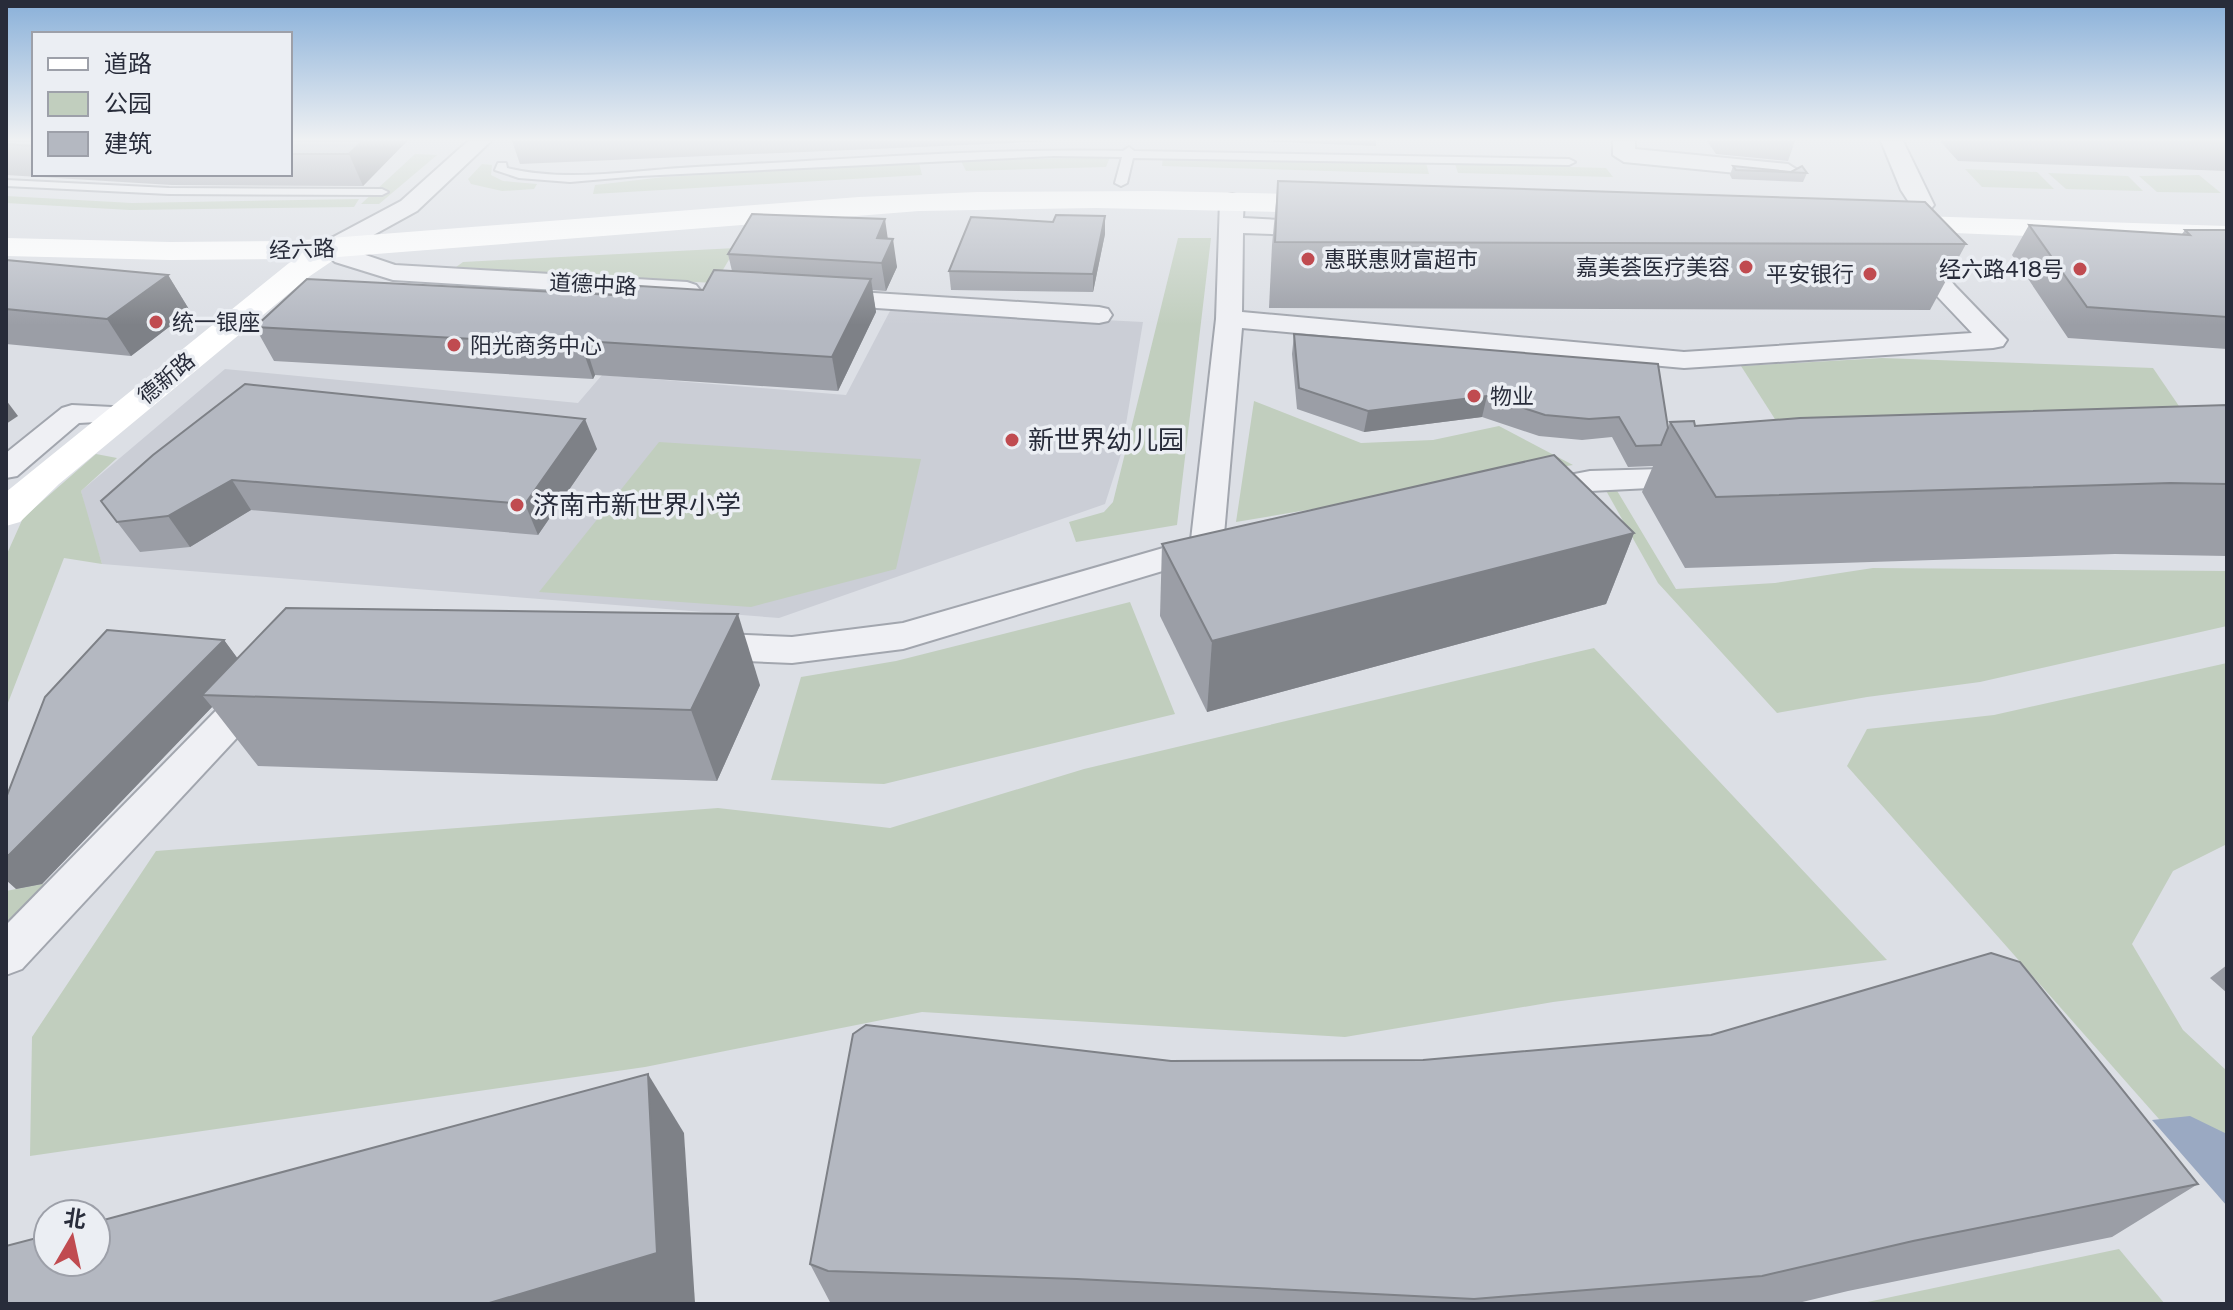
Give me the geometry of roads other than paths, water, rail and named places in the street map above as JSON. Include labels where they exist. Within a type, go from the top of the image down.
[{"type":"main road","name":"经六路","points":[[6,226],[98,229],[435,224],[753,202]]},
{"type":"main road","name":"经六路","points":[[6,247],[128,250],[331,248],[936,202]]},
{"type":"main road","name":"经六路","points":[[1050,202],[1231,213],[1357,208],[1302,202]]},
{"type":"main road","points":[[1876,225],[1922,205],[2227,211]]},
{"type":"main road","points":[[1876,225],[2227,235]]},
{"type":"main road","name":"德新路","points":[[6,513],[46,476],[299,269],[331,248]]},
{"type":"street","points":[[331,248],[413,202]]},
{"type":"street","points":[[666,644],[792,650],[903,636],[1223,544],[1231,213]]},
{"type":"street","points":[[1229,319],[1684,360],[1993,340],[1913,251],[1876,225]]},
{"type":"street","points":[[2197,234],[2227,255]]},
{"type":"street","name":"道德中路","points":[[331,248],[344,257],[393,272],[707,291]]},
{"type":"street","points":[[801,297],[1099,315]]},
{"type":"street","points":[[6,469],[72,414],[122,414]]},
{"type":"street","points":[[1498,497],[1590,481],[1733,477]]},
{"type":"street","points":[[6,955],[242,706],[283,667]]},
{"type":"water","points":[[2190,1116],[2227,1134],[2227,1206],[2152,1120]]},
{"type":"place","name":"惠联惠财富超市","points":[[1308,259]]},
{"type":"place","name":"嘉美荟医疗美容","points":[[1746,267]]},
{"type":"place","name":"经六路418号","points":[[2080,269]]},
{"type":"place","name":"平安银行","points":[[1870,274]]},
{"type":"place","name":"统一银座","points":[[156,322]]},
{"type":"place","name":"阳光商务中心","points":[[454,345]]},
{"type":"place","name":"物业","points":[[1474,396]]},
{"type":"place","name":"新世界幼儿园","points":[[1012,440]]},
{"type":"place","name":"济南市新世界小学","points":[[517,505]]}]
